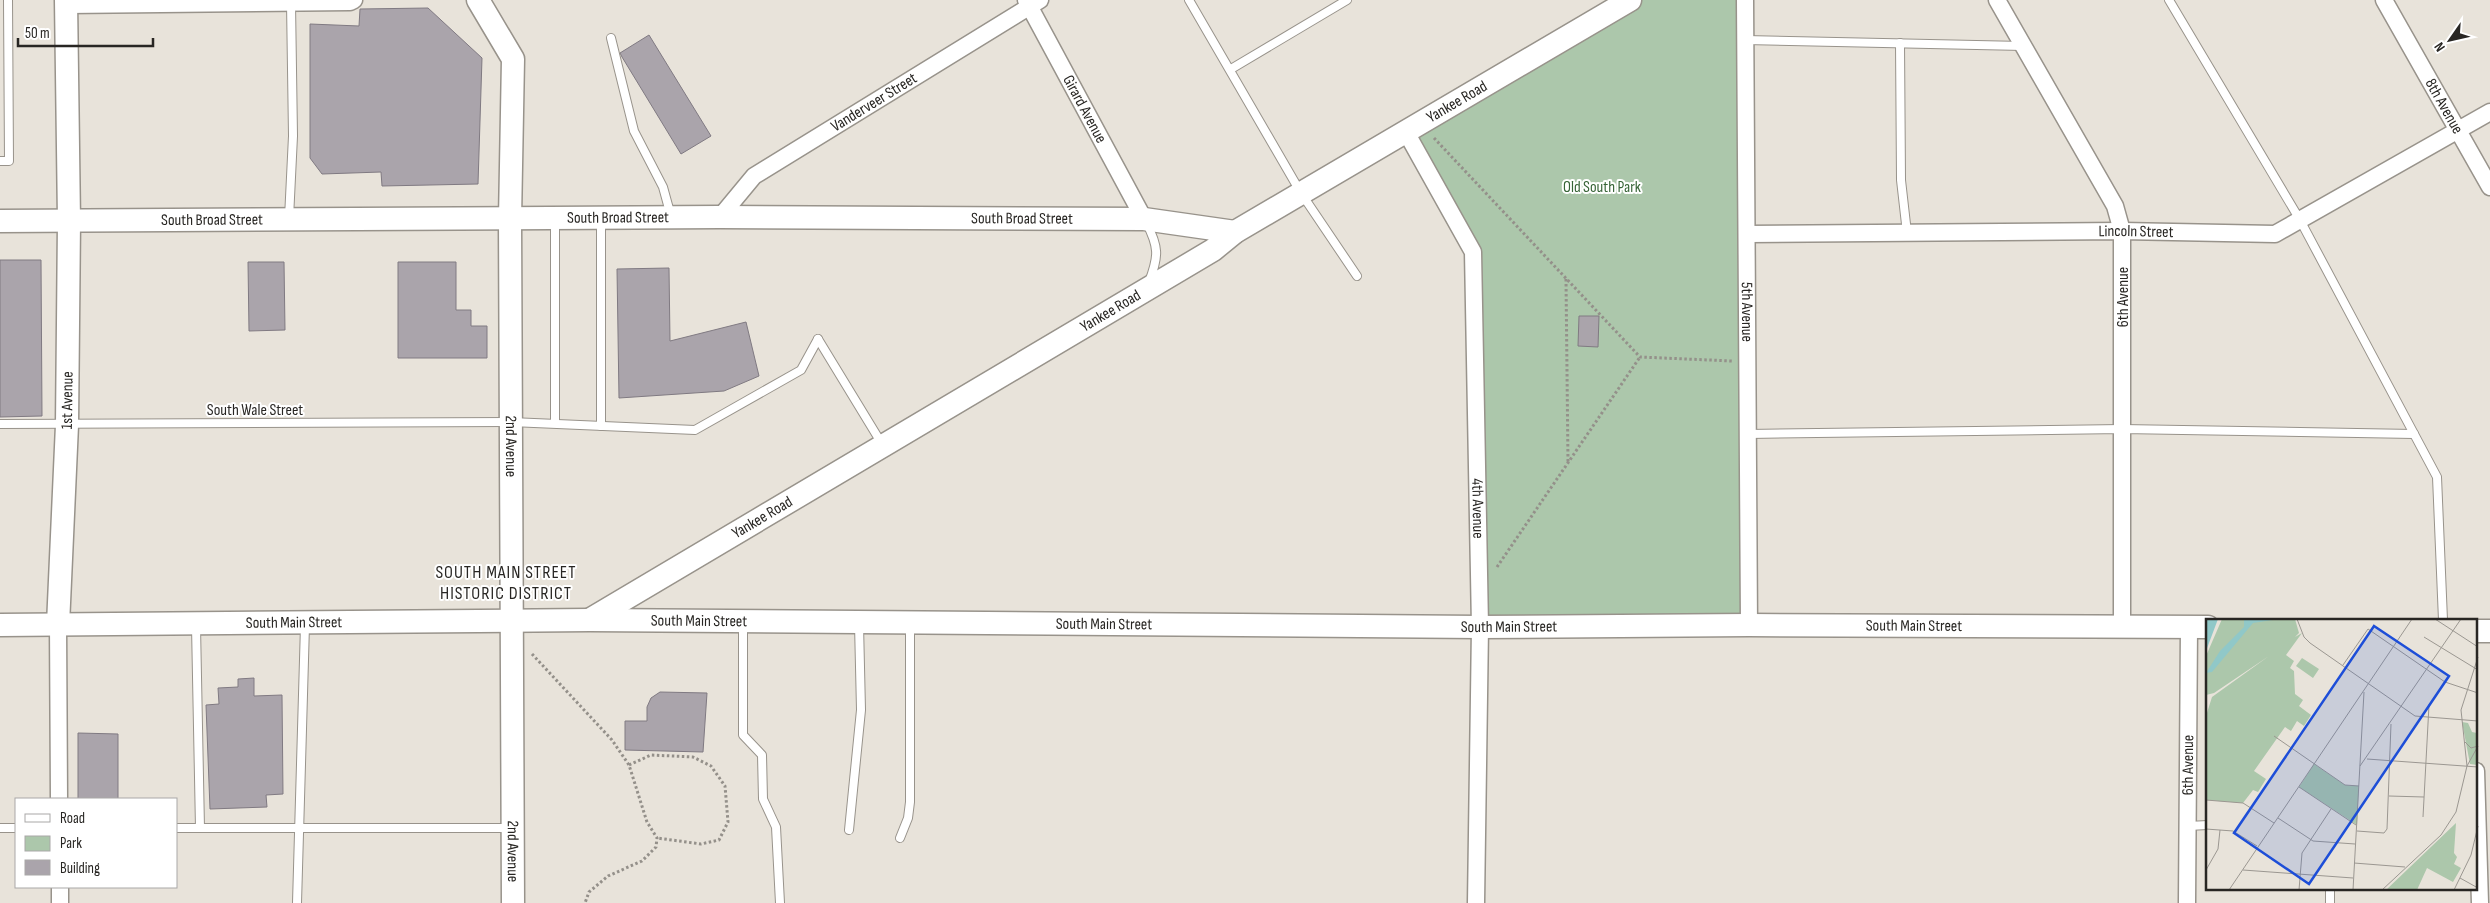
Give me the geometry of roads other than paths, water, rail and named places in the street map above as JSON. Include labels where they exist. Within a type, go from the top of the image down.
[{"type":"street","points":[[66,2],[290,3],[350,2],[354,0]]},
{"type":"street","name":"2nd Avenue","points":[[478,0],[513,59],[510,220],[513,903]]},
{"type":"street","name":"Yankee Road","points":[[590,620],[1146,288],[1213,250],[1235,232],[1630,0]]},
{"type":"street","name":"5th Avenue","points":[[1745,0],[1748,234],[1749,625]]},
{"type":"street","name":"6th Avenue","points":[[1997,0],[2115,206],[2122,231],[2122,626]]},
{"type":"street","name":"8th Avenue","points":[[2384,0],[2490,187]]},
{"type":"street","name":"1st Avenue","points":[[59,798],[58,625],[67,425],[69,221],[66,2]]},
{"type":"street","name":"Vanderveer Street","points":[[720,217],[754,176],[1032,2]]},
{"type":"street","name":"Girard Avenue","points":[[1032,2],[1144,219]]},
{"type":"street","name":"Lincoln Street","points":[[1748,234],[2122,231],[2275,234],[2490,112]]},
{"type":"street","name":"4th Avenue","points":[[1406,132],[1473,252],[1480,627],[1476,903]]},
{"type":"street","name":"South Broad Street","points":[[0,221],[510,220],[720,217],[1144,219],[1235,232]]},
{"type":"street","name":"South Main Street","points":[[0,625],[590,620],[1480,627],[1749,625],[2198,627]]},
{"type":"street","name":"6th Avenue","points":[[2187,903],[2188,826],[2198,627]]},
{"type":"street","points":[[2478,852],[2480,903]]},
{"type":"street","points":[[60,888],[60,903]]},
{"type":"lane","points":[[0,161],[9,161],[8,0]]},
{"type":"lane","points":[[1189,0],[1302,193],[1357,276]]},
{"type":"lane","points":[[1231,69],[1348,0]]},
{"type":"lane","points":[[2169,0],[2300,220],[2437,477],[2443,619]]},
{"type":"lane","points":[[289,220],[293,136],[290,3]]},
{"type":"lane","points":[[611,38],[634,132],[663,187],[671,218]]},
{"type":"lane","points":[[1745,40],[2023,46]]},
{"type":"lane","points":[[1900,43],[1901,180],[1908,233]]},
{"type":"lane","points":[[555,219],[555,424]]},
{"type":"lane","points":[[601,219],[601,426]]},
{"type":"lane","points":[[1144,219],[1156,240],[1158,260],[1146,288]]},
{"type":"lane","name":"South Wale Street","points":[[0,424],[511,422],[695,430],[801,370],[818,339],[883,445]]},
{"type":"lane","points":[[1748,434],[2122,429],[2414,434]]},
{"type":"lane","points":[[743,621],[743,736],[762,755],[763,799],[776,827],[780,903]]},
{"type":"lane","points":[[849,830],[861,710],[859,622]]},
{"type":"lane","points":[[900,838],[908,818],[910,802],[910,622]]},
{"type":"lane","points":[[297,903],[297,828],[305,623]]},
{"type":"lane","points":[[196,624],[200,828]]},
{"type":"lane","points":[[2188,826],[2206,825]]},
{"type":"lane","points":[[0,828],[15,828]]},
{"type":"lane","points":[[178,828],[513,828]]},
{"type":"lane","points":[[2330,890],[2330,903]]},
{"type":"district","name":"SOUTH MAIN STREET HISTORIC DISTRICT","points":[[506,582]]},
{"type":"park label","name":"Old South Park","points":[[1602,187]]}]
